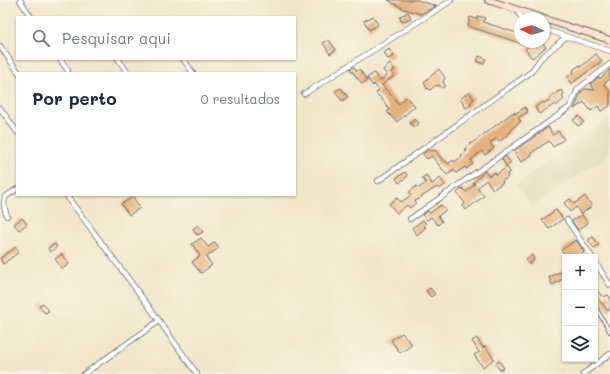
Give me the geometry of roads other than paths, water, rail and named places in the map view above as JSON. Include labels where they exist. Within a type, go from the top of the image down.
[{"type":"main road","points":[[488,0],[523,12]]},
{"type":"main road","points":[[550,20],[610,40]]},
{"type":"street","points":[[20,0],[30,16]]},
{"type":"street","points":[[304,94],[451,0]]},
{"type":"street","points":[[550,31],[610,51]]},
{"type":"street","points":[[378,181],[531,72],[541,58],[566,36]]},
{"type":"street","points":[[0,46],[18,72]]},
{"type":"street","points":[[61,60],[68,71]]},
{"type":"street","points":[[119,60],[127,72]]},
{"type":"street","points":[[185,60],[192,72]]},
{"type":"street","points":[[410,219],[570,107],[578,90],[610,64]]},
{"type":"street","points":[[0,108],[16,131]]},
{"type":"street","points":[[7,216],[4,209],[5,197],[16,190]]},
{"type":"street","points":[[67,196],[197,374]]},
{"type":"street","points":[[567,220],[590,254]]},
{"type":"street","points":[[598,267],[610,285]]},
{"type":"street","points":[[84,374],[159,321]]},
{"type":"street","points":[[583,374],[610,354]]},
{"type":"lane","points":[[598,311],[610,332]]}]
